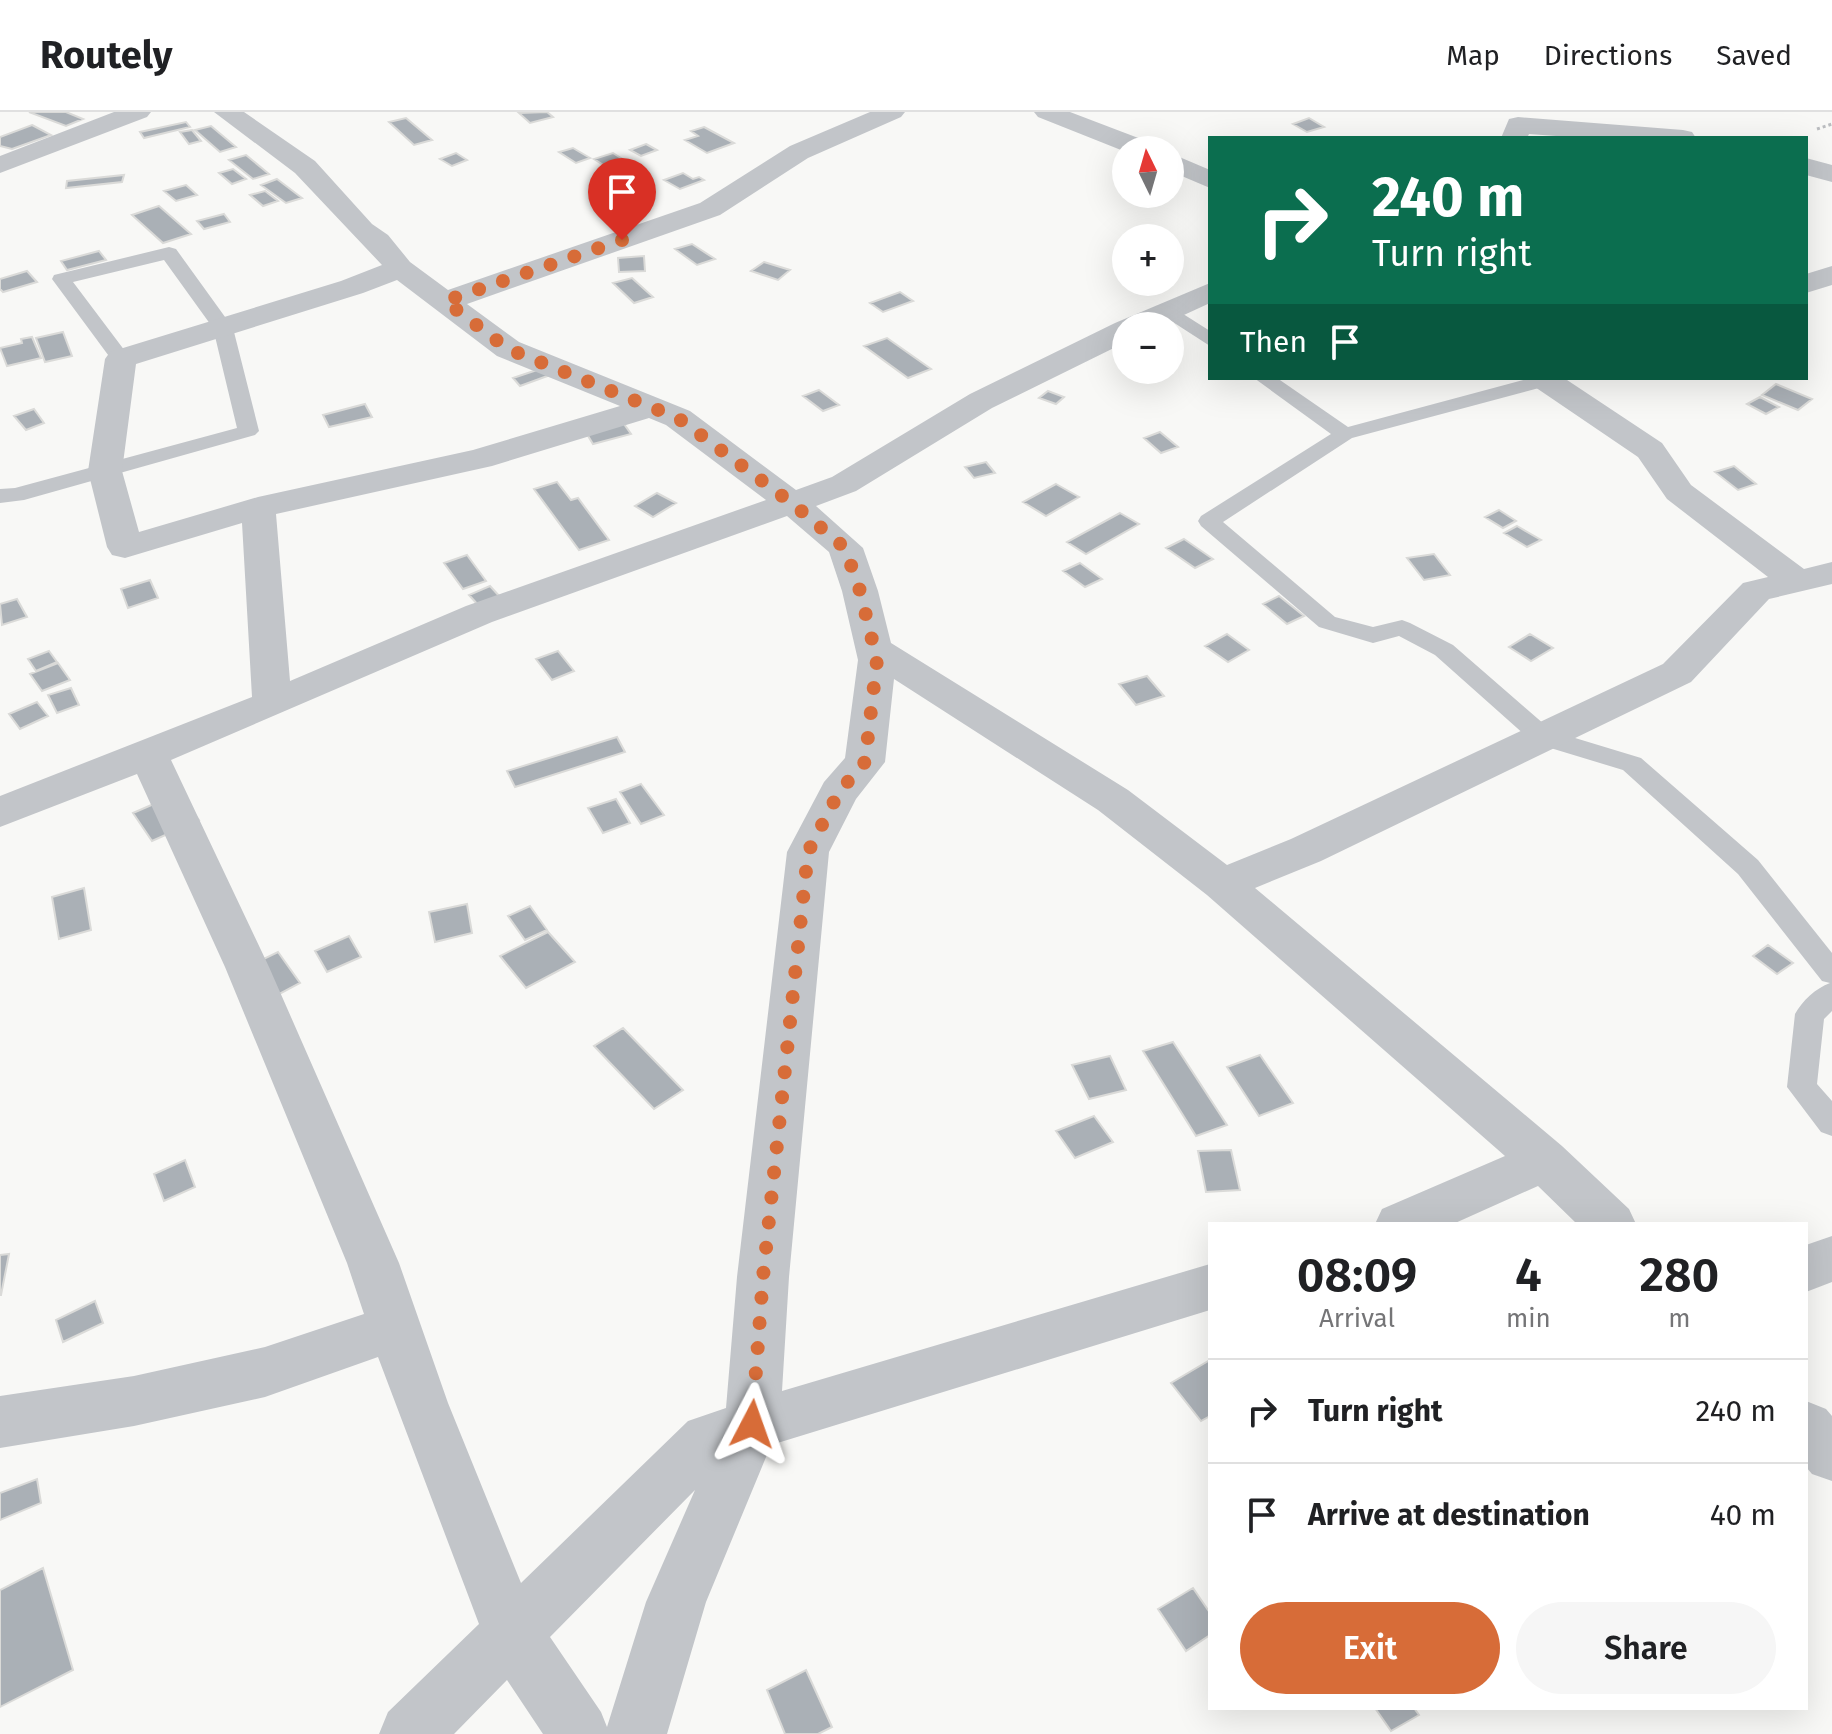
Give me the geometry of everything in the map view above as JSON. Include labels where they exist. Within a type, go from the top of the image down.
[{"type":"street","points":[[0,165],[138,112]]},
{"type":"street","points":[[227,112],[305,167],[362,230],[378,241],[400,268],[508,349],[678,418],[793,504],[845,548],[860,591],[877,660],[865,762],[839,792],[808,852],[763,1277],[752,1424],[676,1602],[636,1734]]},
{"type":"street","points":[[445,301],[710,209],[799,152],[892,112]]},
{"type":"street","points":[[1047,112],[1112,137]]},
{"type":"street","points":[[1515,136],[1518,125],[1658,136]]},
{"type":"street","points":[[1808,167],[1832,174]]},
{"type":"street","points":[[1184,168],[1208,179]]},
{"type":"street","points":[[400,268],[352,287],[121,359],[105,471],[125,547],[258,507],[480,459],[651,407]]},
{"type":"street","points":[[1808,283],[1832,275]]},
{"type":"street","points":[[1169,311],[1208,293]]},
{"type":"street","points":[[0,812],[272,704],[479,614],[844,484],[981,401],[1112,337]]},
{"type":"street","points":[[1549,380],[1650,450],[1679,492],[1814,577]]},
{"type":"street","points":[[258,507],[272,704]]},
{"type":"street","points":[[1222,884],[1306,850],[1677,673],[1756,591],[1814,577]]},
{"type":"street","points":[[874,649],[1113,800],[1222,884],[1545,1161],[1609,1222]]},
{"type":"street","points":[[148,754],[247,967],[373,1263],[421,1403],[512,1633],[579,1734]]},
{"type":"street","points":[[1405,1222],[1545,1161]]},
{"type":"street","points":[[1808,1268],[1832,1258]]},
{"type":"street","points":[[410,1734],[708,1439],[1208,1288]]},
{"type":"street","points":[[0,1422],[134,1401],[265,1372],[395,1327]]},
{"type":"street","points":[[1808,1429],[1832,1455]]},
{"type":"lane","points":[[0,496],[16,495],[248,431],[223,328],[169,253],[61,279],[121,359]]},
{"type":"lane","points":[[1169,311],[1208,339]]},
{"type":"lane","points":[[1267,380],[1345,434]]},
{"type":"lane","points":[[1544,380],[1345,434],[1209,521],[1327,622],[1373,635],[1402,628],[1444,650],[1543,737],[1632,764],[1748,867],[1832,973]]},
{"type":"lane","points":[[1832,994],[1810,1014],[1802,1087],[1832,1123]]},
{"type":"building","points":[[29,112],[66,112],[83,119],[66,126]]},
{"type":"building","points":[[547,112],[553,117],[530,123],[519,113]]},
{"type":"building","points":[[406,118],[432,140],[414,145],[389,122]]},
{"type":"building","points":[[1309,118],[1324,127],[1307,132],[1293,124]]},
{"type":"building","points":[[186,122],[190,127],[144,138],[140,132]]},
{"type":"building","points":[[32,125],[51,135],[12,149],[0,146],[0,137]]},
{"type":"building","points":[[211,126],[236,147],[220,152],[195,130]]},
{"type":"building","points":[[704,127],[734,143],[707,153],[685,140],[698,136],[691,131]]},
{"type":"building","points":[[192,130],[201,141],[189,144],[180,132]]},
{"type":"building","points":[[646,144],[657,150],[641,156],[630,150]]},
{"type":"building","points":[[573,148],[590,158],[576,163],[559,152]]},
{"type":"building","points":[[456,153],[467,160],[452,166],[440,159]]},
{"type":"building","points":[[613,153],[627,162],[608,168],[594,159]]},
{"type":"building","points":[[246,155],[269,174],[253,179],[229,160]]},
{"type":"building","points":[[233,169],[246,179],[232,184],[219,173]]},
{"type":"building","points":[[683,173],[693,179],[699,177],[704,180],[680,189],[664,180]]},
{"type":"building","points":[[124,175],[122,182],[66,188],[67,181]]},
{"type":"building","points":[[277,179],[302,198],[286,203],[261,185]]},
{"type":"building","points":[[186,185],[197,195],[176,201],[164,191]]},
{"type":"building","points":[[265,191],[278,201],[263,206],[250,195]]},
{"type":"building","points":[[159,206],[191,234],[163,243],[132,215]]},
{"type":"building","points":[[224,214],[230,222],[204,229],[197,221]]},
{"type":"building","points":[[692,244],[715,259],[697,265],[675,249]]},
{"type":"building","points":[[99,251],[106,260],[67,270],[61,261]]},
{"type":"building","points":[[644,256],[645,271],[619,272],[618,258]]},
{"type":"building","points":[[764,262],[790,270],[778,280],[751,271]]},
{"type":"building","points":[[27,271],[37,282],[3,292],[0,289],[0,279]]},
{"type":"building","points":[[632,278],[653,297],[634,303],[613,283]]},
{"type":"building","points":[[900,292],[913,301],[883,312],[870,303]]},
{"type":"building","points":[[63,332],[72,356],[45,362],[36,338]]},
{"type":"building","points":[[32,337],[41,358],[7,366],[0,348],[22,343],[21,339]]},
{"type":"building","points":[[887,338],[931,369],[908,378],[864,346]]},
{"type":"building","points":[[543,368],[550,375],[520,386],[513,378]]},
{"type":"building","points":[[1776,384],[1812,399],[1798,410],[1762,395]]},
{"type":"building","points":[[819,390],[839,405],[823,411],[803,396]]},
{"type":"building","points":[[1048,391],[1064,397],[1056,404],[1039,398]]},
{"type":"building","points":[[1760,397],[1779,407],[1766,414],[1747,404]]},
{"type":"building","points":[[365,404],[372,417],[329,427],[323,415]]},
{"type":"building","points":[[34,409],[44,423],[26,430],[14,416]]},
{"type":"building","points":[[619,417],[631,434],[593,444],[582,426]]},
{"type":"building","points":[[1160,432],[1178,447],[1161,453],[1144,438]]},
{"type":"building","points":[[986,462],[995,473],[974,478],[965,467]]},
{"type":"building","points":[[1734,466],[1756,484],[1738,490],[1715,472]]},
{"type":"building","points":[[557,482],[571,500],[578,498],[609,540],[579,550],[534,489]]},
{"type":"building","points":[[1056,484],[1079,497],[1046,516],[1023,502]]},
{"type":"building","points":[[657,493],[676,503],[653,517],[635,506]]},
{"type":"building","points":[[1499,510],[1516,521],[1503,528],[1485,517]]},
{"type":"building","points":[[1120,513],[1139,524],[1086,554],[1067,542]]},
{"type":"building","points":[[1517,526],[1541,540],[1527,547],[1504,533]]},
{"type":"building","points":[[1184,539],[1213,559],[1195,568],[1166,548]]},
{"type":"building","points":[[1434,554],[1450,575],[1424,580],[1407,558]]},
{"type":"building","points":[[467,555],[486,581],[463,589],[444,563]]},
{"type":"building","points":[[1080,563],[1102,579],[1085,587],[1063,571]]},
{"type":"building","points":[[150,580],[158,598],[128,608],[121,589]]},
{"type":"building","points":[[490,586],[501,598],[480,607],[469,595]]},
{"type":"building","points":[[1279,596],[1304,616],[1287,624],[1263,604]]},
{"type":"building","points":[[17,599],[27,617],[2,625],[0,604]]},
{"type":"building","points":[[1227,634],[1249,650],[1228,662],[1205,646]]},
{"type":"building","points":[[1530,634],[1553,648],[1531,661],[1509,647]]},
{"type":"building","points":[[49,651],[57,662],[36,671],[28,659]]},
{"type":"building","points":[[558,651],[574,671],[552,680],[536,659]]},
{"type":"building","points":[[58,663],[70,680],[42,691],[30,674]]},
{"type":"building","points":[[1147,676],[1164,696],[1136,705],[1119,684]]},
{"type":"building","points":[[71,688],[79,705],[57,713],[48,695]]},
{"type":"building","points":[[37,702],[48,716],[20,729],[9,714]]},
{"type":"building","points":[[617,737],[625,752],[515,787],[507,771]]},
{"type":"building","points":[[641,784],[664,815],[641,824],[620,792]]},
{"type":"building","points":[[179,793],[199,820],[152,841],[133,813]]},
{"type":"building","points":[[616,799],[630,823],[603,833],[588,808]]},
{"type":"building","points":[[84,888],[91,930],[59,939],[52,897]]},
{"type":"building","points":[[467,904],[472,933],[435,942],[429,912]]},
{"type":"building","points":[[530,906],[547,930],[525,940],[508,916]]},
{"type":"building","points":[[548,932],[575,962],[526,988],[500,956]]},
{"type":"building","points":[[349,936],[361,957],[327,972],[315,951]]},
{"type":"building","points":[[1768,945],[1793,963],[1777,974],[1753,956]]},
{"type":"building","points":[[278,952],[300,983],[270,999],[247,967]]},
{"type":"building","points":[[623,1028],[683,1090],[654,1109],[594,1046]]},
{"type":"building","points":[[1173,1042],[1227,1125],[1196,1136],[1143,1051]]},
{"type":"building","points":[[1260,1055],[1293,1103],[1259,1116],[1227,1067]]},
{"type":"building","points":[[1110,1056],[1126,1090],[1089,1099],[1072,1065]]},
{"type":"building","points":[[1094,1116],[1113,1142],[1075,1158],[1056,1131]]},
{"type":"building","points":[[1231,1150],[1240,1190],[1206,1192],[1198,1151]]},
{"type":"building","points":[[185,1160],[195,1187],[164,1201],[154,1174]]},
{"type":"building","points":[[9,1254],[1,1295],[0,1295],[0,1255]]},
{"type":"building","points":[[95,1301],[103,1323],[63,1342],[56,1320]]},
{"type":"building","points":[[1208,1361],[1208,1417],[1201,1421],[1171,1383]]},
{"type":"building","points":[[37,1479],[41,1503],[0,1520],[0,1493]]},
{"type":"building","points":[[43,1568],[73,1670],[0,1707],[0,1590]]},
{"type":"building","points":[[1193,1588],[1208,1610],[1208,1636],[1186,1651],[1158,1609]]},
{"type":"building","points":[[806,1670],[832,1727],[818,1734],[785,1734],[767,1690]]},
{"type":"building","points":[[1376,1710],[1415,1710],[1419,1715],[1391,1731]]},
{"type":"route","points":[[622,240],[445,301],[508,349],[678,418],[793,504],[845,548],[860,591],[877,660],[865,762],[839,792],[808,852],[763,1277],[752,1424]]}]
